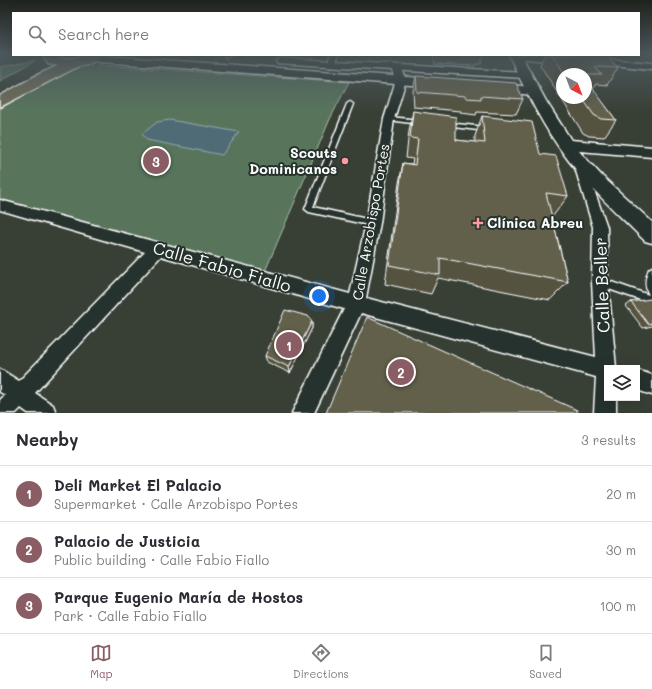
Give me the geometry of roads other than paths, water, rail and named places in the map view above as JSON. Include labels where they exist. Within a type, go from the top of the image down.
[{"type":"main road","points":[[0,101],[38,73]]},
{"type":"main road","points":[[0,101],[53,73]]},
{"type":"main road","points":[[524,73],[566,145],[579,161],[652,235]]},
{"type":"main road","points":[[566,145],[652,152]]},
{"type":"street","points":[[385,73],[525,76]]},
{"type":"street","points":[[396,73],[447,84]]},
{"type":"street","name":"Calle Arzobispo Portes","points":[[303,413],[356,304],[373,223],[389,119],[399,74]]},
{"type":"street","points":[[486,87],[533,90]]},
{"type":"street","name":"Calle Beller","points":[[579,161],[600,227],[600,282],[606,365]]},
{"type":"street","name":"Calle Fabio Fiallo","points":[[0,205],[356,304],[604,368]]},
{"type":"street","points":[[2,413],[158,249]]},
{"type":"street","points":[[0,379],[45,413]]},
{"type":"street","points":[[640,381],[652,385]]},
{"type":"street","name":"Calle Beller","points":[[605,401],[605,413]]},
{"type":"lane","points":[[350,104],[309,209],[373,223]]},
{"type":"lane","points":[[389,119],[428,123]]},
{"type":"lane","points":[[443,124],[489,129]]},
{"type":"lane","points":[[652,271],[649,287],[652,293]]},
{"type":"lane","points":[[600,282],[652,300]]},
{"type":"water","points":[[170,120],[239,132],[222,155],[147,140],[142,134],[157,122]]},
{"type":"place","name":"Parque Eugenio María de Hostos","points":[[156,161]]},
{"type":"place","name":"Scouts Dominicanos","points":[[345,161]]},
{"type":"place","name":"Clínica Abreu","points":[[478,223]]},
{"type":"place","name":"Deli Market El Palacio","points":[[289,345]]},
{"type":"place","name":"Palacio de Justicia","points":[[401,372]]}]
